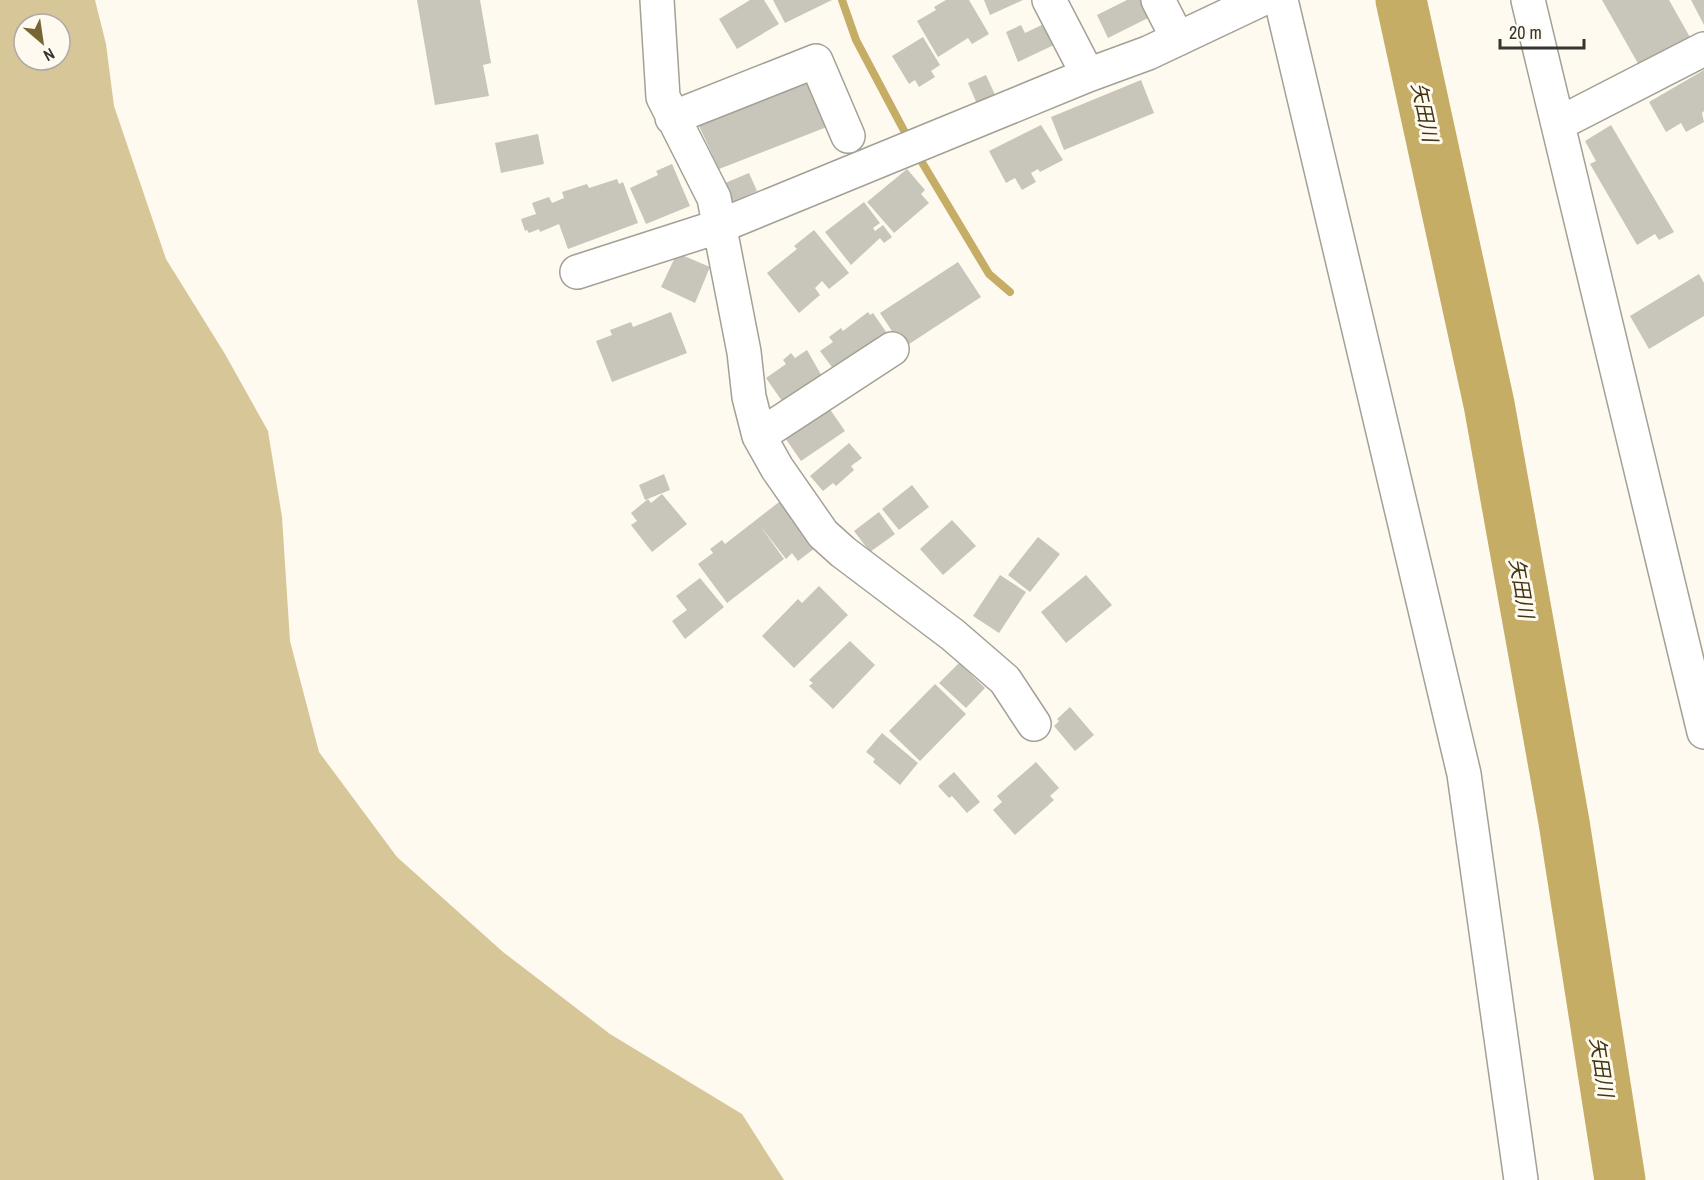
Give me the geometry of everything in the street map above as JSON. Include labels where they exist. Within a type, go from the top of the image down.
[{"type":"street","points":[[657,0],[660,80],[663,97],[714,198],[744,352],[749,397],[759,435],[777,468],[823,534],[843,552],[953,634],[1005,680],[1034,724]]},
{"type":"street","points":[[1049,0],[1088,75]]},
{"type":"street","points":[[1158,0],[1178,39]]},
{"type":"street","points":[[577,272],[720,226],[1178,39],[1260,0]]},
{"type":"street","points":[[1281,0],[1464,774],[1521,1180]]},
{"type":"street","points":[[1528,0],[1704,732]]},
{"type":"street","points":[[1557,124],[1704,49]]},
{"type":"street","points":[[672,118],[816,61],[848,136]]},
{"type":"street","points":[[759,435],[892,349]]},
{"type":"shaded area","points":[[0,0],[95,0],[106,44],[114,106],[166,259],[225,354],[268,431],[282,517],[290,641],[319,752],[397,857],[503,952],[610,1034],[742,1114],[784,1180],[0,1180]]},
{"type":"building","points":[[417,0],[480,0],[491,63],[483,65],[489,96],[435,105]]},
{"type":"building","points":[[750,0],[764,0],[779,24],[737,49],[719,19]]},
{"type":"building","points":[[773,0],[832,0],[785,23]]},
{"type":"building","points":[[946,0],[969,0],[989,34],[972,44],[968,38],[938,57],[917,21],[936,10],[934,7]]},
{"type":"building","points":[[984,0],[1023,0],[990,15]]},
{"type":"building","points":[[1127,0],[1149,0],[1156,14],[1108,38],[1097,15]]},
{"type":"building","points":[[1602,0],[1669,0],[1691,39],[1640,67]]},
{"type":"building","points":[[1691,0],[1704,0],[1704,25]]},
{"type":"building","points":[[1046,23],[1056,44],[1018,62],[1006,32],[1021,25],[1025,33]]},
{"type":"building","points":[[923,37],[940,65],[931,71],[935,77],[919,87],[915,80],[909,84],[892,56]]},
{"type":"building","points":[[1704,70],[1704,111],[1702,113],[1704,122],[1686,132],[1681,123],[1666,132],[1649,102]]},
{"type":"building","points":[[986,75],[996,97],[977,104],[968,83]]},
{"type":"building","points":[[1141,80],[1154,113],[1064,150],[1051,117]]},
{"type":"building","points":[[812,81],[832,125],[719,169],[699,126]]},
{"type":"building","points":[[1041,125],[1063,160],[1040,172],[1038,169],[1031,173],[1036,182],[1022,190],[1015,178],[1006,183],[989,151]]},
{"type":"building","points":[[1611,125],[1674,232],[1659,240],[1655,234],[1637,245],[1590,164],[1596,161],[1585,141]]},
{"type":"building","points":[[538,134],[544,164],[501,173],[495,143]]},
{"type":"building","points":[[672,164],[690,206],[646,224],[630,188],[658,175],[656,171]]},
{"type":"building","points":[[907,169],[925,190],[921,194],[929,203],[894,233],[867,202]]},
{"type":"building","points":[[749,173],[757,191],[733,202],[725,183]]},
{"type":"building","points":[[617,179],[619,184],[623,182],[638,223],[568,249],[559,224],[540,232],[539,229],[529,233],[525,231],[521,219],[536,214],[532,203],[549,197],[552,203],[564,198],[562,192],[587,184],[589,188]]},
{"type":"building","points":[[864,202],[880,223],[873,228],[875,231],[883,225],[892,237],[884,243],[880,238],[851,265],[825,232]]},
{"type":"building","points":[[814,230],[849,273],[829,289],[822,281],[815,288],[820,295],[799,313],[767,273],[797,249],[794,246]]},
{"type":"building","points":[[677,253],[710,267],[695,303],[661,287]]},
{"type":"building","points":[[958,262],[981,297],[903,348],[880,313]]},
{"type":"building","points":[[1699,274],[1704,283],[1704,316],[1649,349],[1630,316]]},
{"type":"building","points":[[671,312],[687,353],[612,382],[596,341],[612,335],[610,330],[631,322],[633,327]]},
{"type":"building","points":[[868,312],[870,315],[873,313],[889,336],[837,374],[820,351],[833,342],[829,337],[841,328],[843,331]]},
{"type":"building","points":[[807,350],[823,378],[784,404],[766,378],[786,364],[783,360],[791,353],[795,358]]},
{"type":"building","points":[[827,405],[845,431],[801,461],[783,435]]},
{"type":"building","points":[[849,443],[862,458],[851,466],[854,470],[836,486],[833,483],[823,491],[810,476]]},
{"type":"building","points":[[664,474],[670,490],[645,500],[639,485]]},
{"type":"building","points":[[912,485],[929,507],[899,530],[882,509]]},
{"type":"building","points":[[662,494],[687,524],[652,552],[631,525],[637,521],[631,513],[648,499],[651,503]]},
{"type":"building","points":[[783,499],[819,545],[798,561],[792,553],[786,559],[761,527],[784,559],[727,603],[698,564],[713,553],[710,549],[722,540],[725,544]]},
{"type":"building","points":[[879,512],[895,534],[870,552],[854,531]]},
{"type":"building","points":[[952,520],[976,546],[943,575],[920,549]]},
{"type":"building","points":[[1038,537],[1060,554],[1030,592],[1008,575]]},
{"type":"building","points":[[1000,575],[1026,592],[999,633],[973,616]]},
{"type":"building","points":[[1086,575],[1112,605],[1066,643],[1041,612]]},
{"type":"building","points":[[700,578],[724,607],[685,639],[672,621],[687,610],[676,596]]},
{"type":"building","points":[[819,586],[848,615],[794,668],[762,636],[798,599],[802,603]]},
{"type":"building","points":[[850,641],[875,665],[833,709],[809,686],[813,683],[809,680]]},
{"type":"building","points":[[959,663],[985,688],[966,708],[939,683]]},
{"type":"building","points":[[935,684],[966,714],[920,761],[889,731]]},
{"type":"building","points":[[1070,707],[1094,735],[1075,751],[1054,726],[1059,721],[1057,719]]},
{"type":"building","points":[[882,733],[918,763],[900,785],[873,762],[875,759],[866,752]]},
{"type":"building","points":[[1036,762],[1059,788],[1050,796],[1054,800],[1015,835],[993,810],[1002,802],[997,796]]},
{"type":"building","points":[[954,772],[980,802],[967,813],[952,796],[949,798],[938,786]]},
{"type":"waterway","points":[[842,0],[856,40],[909,140]]},
{"type":"waterway","name":"矢田川","points":[[1401,0],[1489,404],[1564,822],[1620,1180]]},
{"type":"waterway","points":[[917,154],[989,274],[1010,292]]}]
